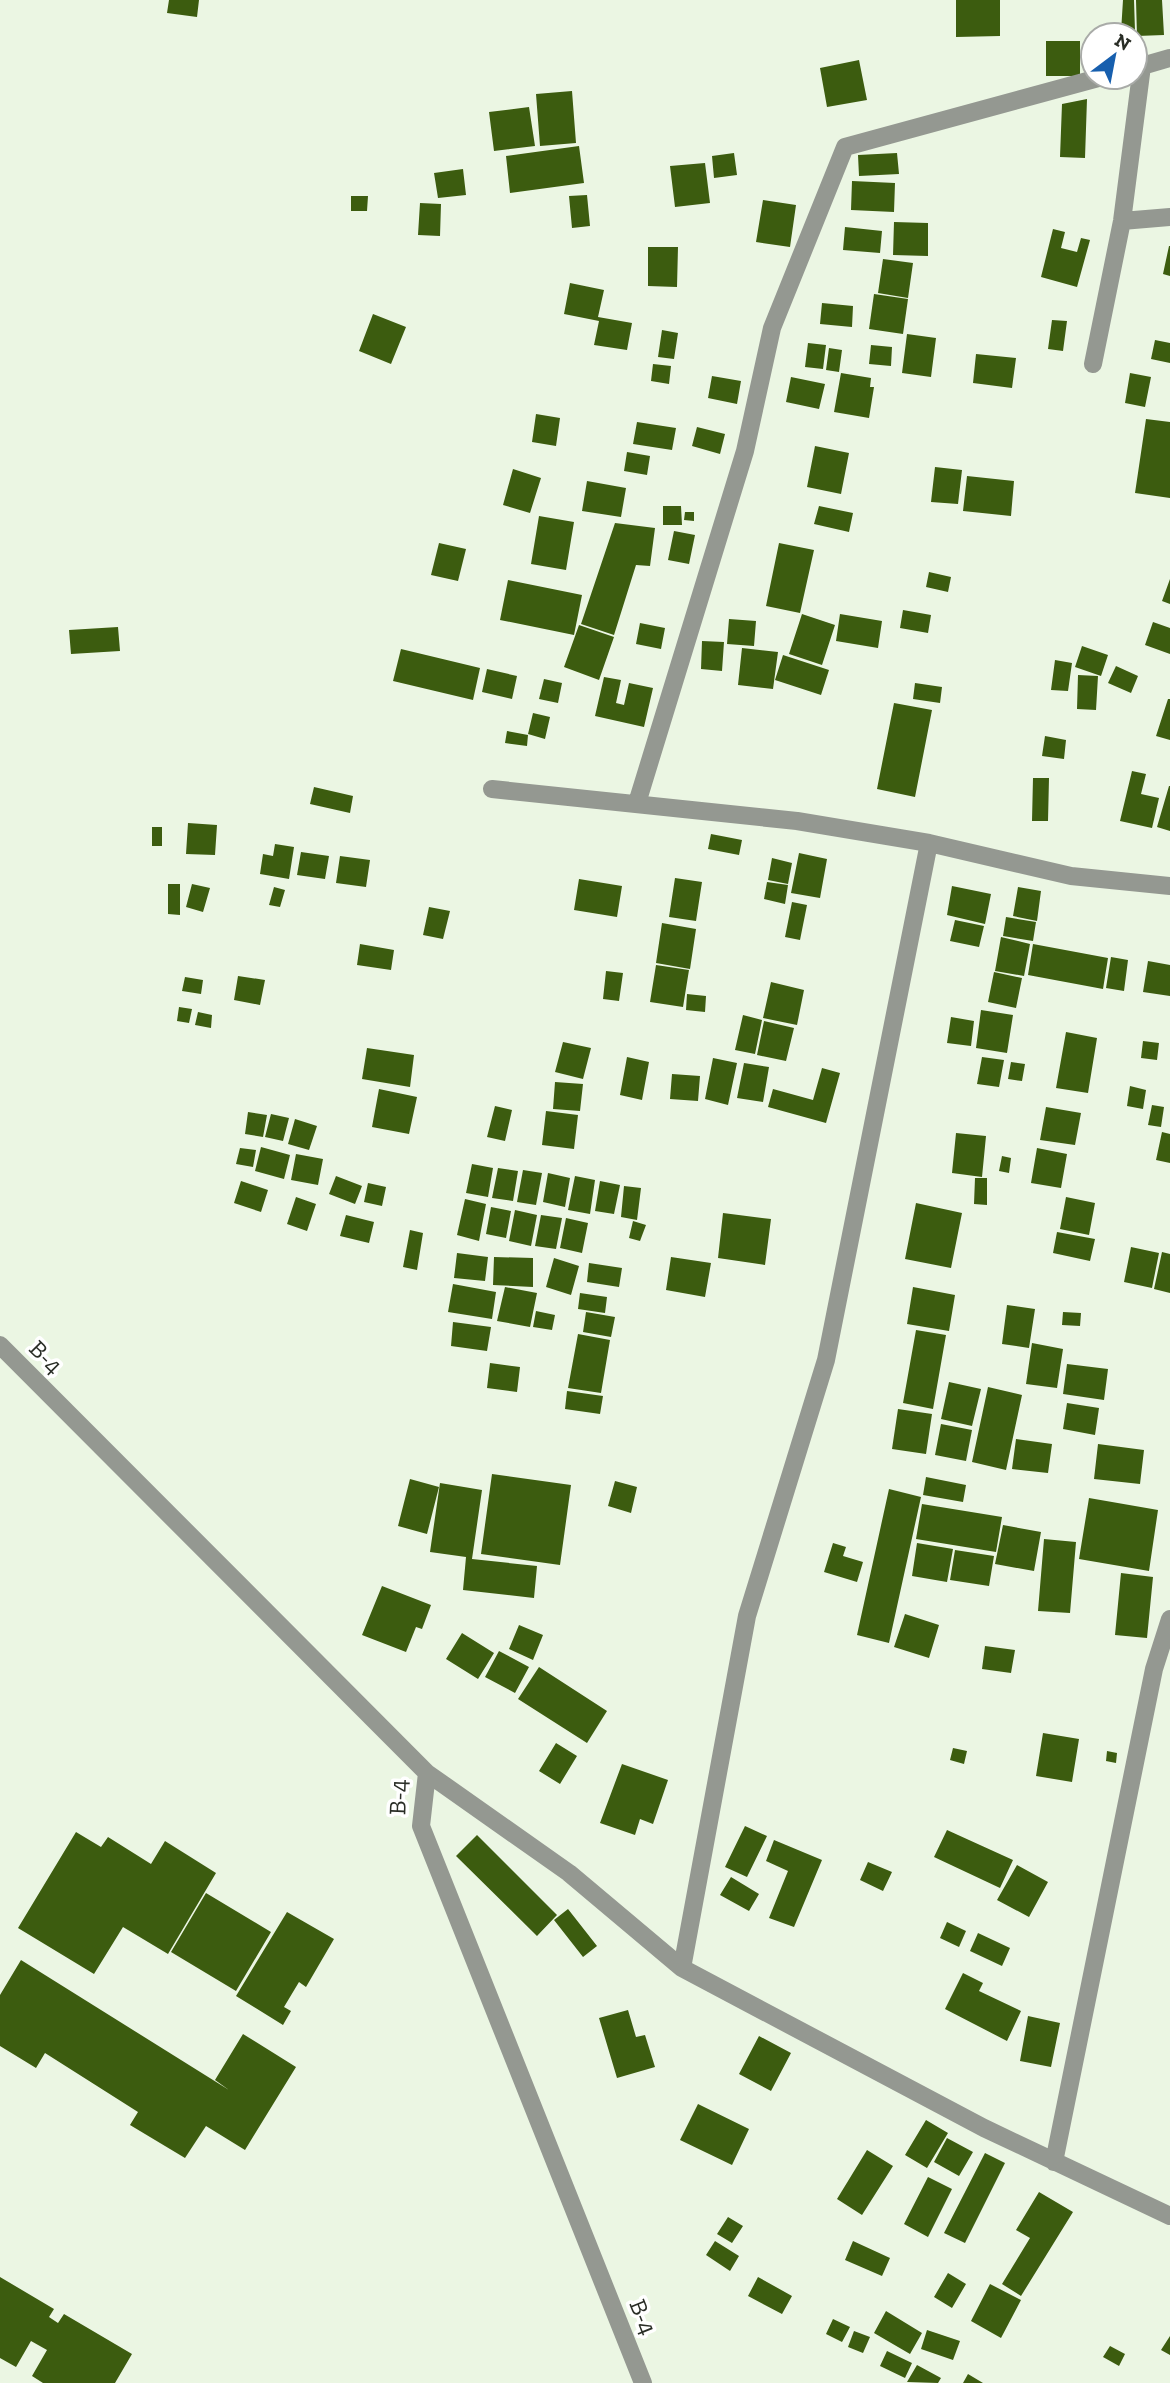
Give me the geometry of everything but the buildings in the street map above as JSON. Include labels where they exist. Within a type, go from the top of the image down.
[{"type":"street","points":[[1149,64],[1170,58]]},
{"type":"street","points":[[637,803],[745,451],[772,328],[845,147],[1079,83]]},
{"type":"street","points":[[1093,364],[1122,221],[1136,91]]},
{"type":"street","points":[[1122,221],[1170,217]]},
{"type":"street","points":[[492,789],[797,821],[929,843],[1071,876],[1170,886]]},
{"type":"street","points":[[682,1968],[747,1616],[827,1360],[929,843]]},
{"type":"street","name":"B-4","points":[[0,1345],[427,1773],[421,1826],[643,2383]]},
{"type":"street","points":[[1054,2162],[1154,1669],[1170,1619]]},
{"type":"street","points":[[427,1773],[569,1873],[682,1968],[984,2128],[1170,2216]]}]
